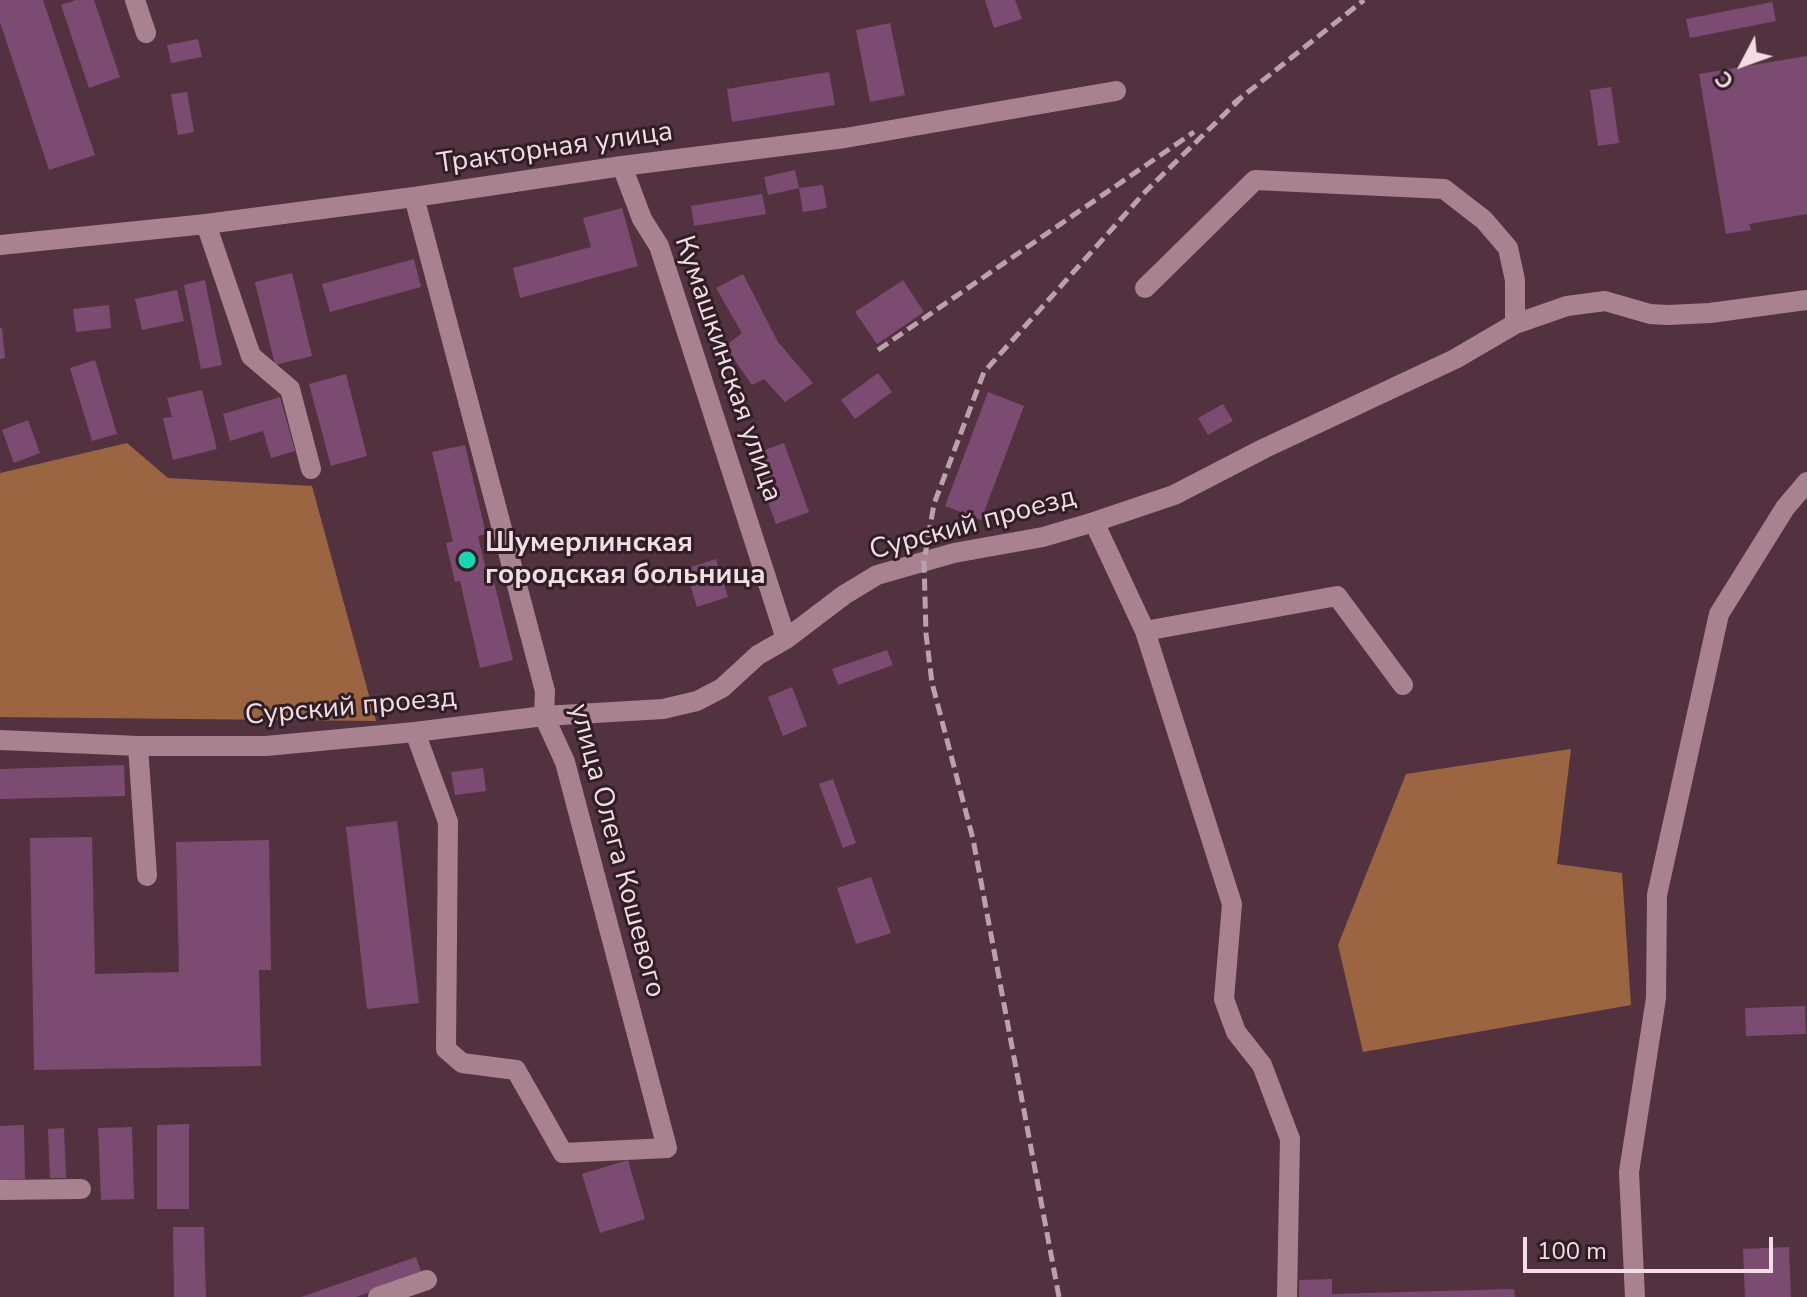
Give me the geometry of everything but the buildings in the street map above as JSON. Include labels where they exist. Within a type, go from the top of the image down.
[{"type":"street","points":[[135,0],[146,33]]},
{"type":"street","name":"Тракторная улица","points":[[0,245],[206,224],[845,138],[1116,91]]},
{"type":"street","name":"Кумашкинская улица","points":[[622,166],[642,219],[659,246],[786,639]]},
{"type":"street","points":[[1145,288],[1255,180],[1444,189],[1484,220],[1508,248],[1515,280],[1515,324]]},
{"type":"street","name":"улица Олега Кошевого","points":[[414,197],[545,691],[544,716],[565,762],[667,1148],[563,1153],[516,1070],[462,1063],[446,1049],[448,822],[415,732]]},
{"type":"street","points":[[206,224],[251,356],[290,389],[311,469]]},
{"type":"street","name":"Сурский проезд","points":[[0,740],[138,746],[266,746],[544,716],[663,709],[697,701],[722,688],[758,655],[877,575],[954,553],[1043,537],[1174,495],[1265,448],[1455,359],[1515,324],[1567,306],[1605,301],[1650,314],[1668,315],[1710,313],[1807,300]]},
{"type":"street","points":[[1635,1297],[1629,1172],[1656,998],[1657,895],[1719,614],[1785,508],[1807,482]]},
{"type":"street","points":[[1094,522],[1145,631],[1232,904],[1224,999],[1236,1032],[1262,1065],[1290,1139],[1287,1297]]},
{"type":"street","points":[[1145,631],[1337,596],[1403,685]]},
{"type":"street","points":[[138,746],[147,876]]},
{"type":"street","points":[[0,1190],[81,1189]]},
{"type":"street","points":[[378,1297],[427,1280]]},
{"type":"shaded area","points":[[127,443],[168,478],[312,486],[376,721],[0,717],[0,473]]},
{"type":"shaded area","points":[[1571,749],[1557,864],[1622,873],[1631,1005],[1363,1052],[1338,945],[1406,774]]},
{"type":"railway","points":[[1233,104],[1364,0]]},
{"type":"railway","points":[[1059,1297],[973,839],[932,683],[926,634],[924,561],[934,504],[984,372],[1146,191],[1242,97]]},
{"type":"railway","points":[[878,350],[1194,132]]},
{"type":"place","name":"Шумерлинская городская больница","points":[[467,560]]}]
